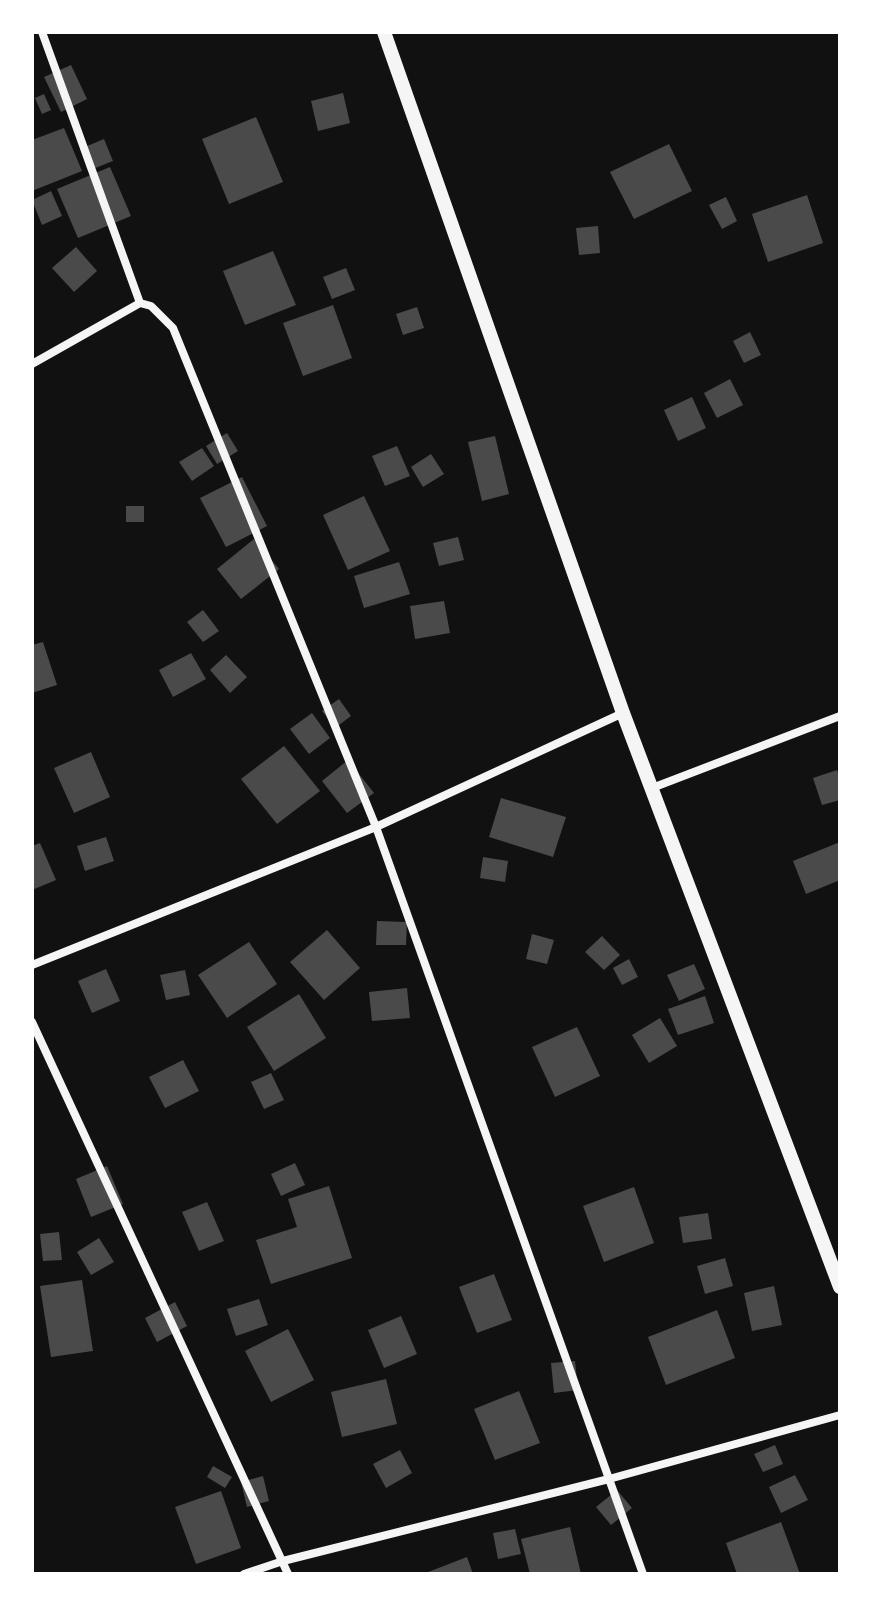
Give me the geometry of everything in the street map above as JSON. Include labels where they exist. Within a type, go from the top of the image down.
[{"type":"street","points":[[42,32],[140,303]]},
{"type":"street","points":[[384,32],[623,713],[840,1287]]},
{"type":"street","points":[[32,364],[140,303],[151,306],[173,328],[376,827],[643,1574]]},
{"type":"street","points":[[32,965],[376,827],[623,713]]},
{"type":"street","points":[[652,788],[840,716]]},
{"type":"street","points":[[32,1022],[288,1574]]},
{"type":"street","points":[[244,1574],[283,1561],[609,1479],[840,1415]]},
{"type":"building","points":[[71,65],[87,99],[61,112],[44,77]]},
{"type":"building","points":[[343,93],[350,123],[318,131],[311,101]]},
{"type":"building","points":[[44,94],[51,110],[42,114],[35,98]]},
{"type":"building","points":[[256,117],[283,182],[229,204],[202,139]]},
{"type":"building","points":[[64,128],[82,171],[32,191],[32,140]]},
{"type":"building","points":[[104,139],[113,161],[88,171],[80,149]]},
{"type":"building","points":[[669,144],[692,191],[634,219],[610,172]]},
{"type":"building","points":[[110,167],[131,216],[78,238],[57,189]]},
{"type":"building","points":[[51,191],[62,216],[42,225],[32,200]]},
{"type":"building","points":[[807,195],[823,243],[768,262],[752,214]]},
{"type":"building","points":[[726,197],[737,221],[722,229],[709,205]]},
{"type":"building","points":[[598,226],[600,253],[579,255],[576,228]]},
{"type":"building","points":[[76,247],[97,271],[74,292],[52,268]]},
{"type":"building","points":[[273,251],[296,305],[245,325],[223,271]]},
{"type":"building","points":[[346,268],[355,290],[332,299],[323,277]]},
{"type":"building","points":[[333,305],[352,358],[303,376],[283,323]]},
{"type":"building","points":[[417,307],[424,328],[403,335],[396,314]]},
{"type":"building","points":[[750,332],[761,355],[744,363],[733,341]]},
{"type":"building","points":[[730,379],[743,405],[717,418],[704,393]]},
{"type":"building","points":[[692,397],[706,428],[678,441],[664,410]]},
{"type":"building","points":[[227,433],[238,451],[217,464],[206,446]]},
{"type":"building","points":[[495,436],[509,494],[482,501],[468,442]]},
{"type":"building","points":[[397,446],[410,476],[385,486],[372,456]]},
{"type":"building","points":[[202,448],[214,466],[192,481],[179,462]]},
{"type":"building","points":[[431,454],[444,474],[423,487],[411,467]]},
{"type":"building","points":[[242,477],[267,526],[226,547],[200,498]]},
{"type":"building","points":[[364,496],[390,551],[348,570],[323,515]]},
{"type":"building","points":[[126,506],[144,506],[144,522],[126,522]]},
{"type":"building","points":[[458,537],[464,560],[439,566],[433,543]]},
{"type":"building","points":[[254,539],[279,569],[241,599],[217,569]]},
{"type":"building","points":[[399,562],[410,594],[364,608],[354,576]]},
{"type":"building","points":[[444,601],[450,633],[415,639],[410,606]]},
{"type":"building","points":[[203,610],[219,631],[203,642],[187,622]]},
{"type":"building","points":[[43,642],[57,685],[32,693],[32,645]]},
{"type":"building","points":[[191,653],[206,679],[173,697],[159,670]]},
{"type":"building","points":[[226,655],[247,677],[230,693],[210,670]]},
{"type":"building","points":[[339,699],[351,716],[335,728],[322,711]]},
{"type":"building","points":[[312,713],[330,738],[309,754],[290,729]]},
{"type":"building","points":[[284,746],[320,791],[277,824],[241,779]]},
{"type":"building","points":[[91,752],[110,797],[74,813],[54,768]]},
{"type":"building","points":[[348,760],[374,793],[347,813],[322,781]]},
{"type":"building","points":[[837,770],[840,800],[822,805],[813,778]]},
{"type":"building","points":[[501,798],[566,817],[553,857],[489,837]]},
{"type":"building","points":[[106,837],[114,861],[85,871],[77,846]]},
{"type":"building","points":[[840,842],[840,880],[806,894],[793,861]]},
{"type":"building","points":[[40,843],[56,880],[32,890],[32,846]]},
{"type":"building","points":[[483,857],[508,861],[505,882],[480,878]]},
{"type":"building","points":[[377,921],[407,922],[406,945],[376,945]]},
{"type":"building","points":[[327,930],[360,968],[324,1000],[290,962]]},
{"type":"building","points":[[532,934],[554,940],[547,964],[526,959]]},
{"type":"building","points":[[602,936],[620,955],[604,970],[585,952]]},
{"type":"building","points":[[249,942],[277,984],[227,1018],[198,975]]},
{"type":"building","points":[[629,959],[638,977],[622,985],[613,968]]},
{"type":"building","points":[[694,964],[705,989],[679,1001],[667,975]]},
{"type":"building","points":[[106,969],[120,1001],[92,1013],[78,981]]},
{"type":"building","points":[[185,970],[190,995],[166,1000],[160,975]]},
{"type":"building","points":[[407,988],[410,1018],[372,1021],[369,992]]},
{"type":"building","points":[[299,994],[326,1038],[274,1071],[247,1027]]},
{"type":"building","points":[[705,996],[714,1023],[678,1035],[668,1009]]},
{"type":"building","points":[[660,1018],[677,1046],[649,1063],[632,1035]]},
{"type":"building","points":[[577,1027],[600,1076],[555,1097],[532,1047]]},
{"type":"building","points":[[183,1060],[199,1091],[165,1108],[149,1077]]},
{"type":"building","points":[[271,1073],[284,1100],[264,1109],[251,1082]]},
{"type":"building","points":[[295,1163],[305,1185],[281,1196],[271,1174]]},
{"type":"building","points":[[107,1166],[123,1204],[91,1217],[76,1179]]},
{"type":"building","points":[[329,1186],[352,1258],[271,1284],[256,1240],[297,1227],[288,1199]]},
{"type":"building","points":[[634,1187],[654,1243],[604,1262],[583,1206]]},
{"type":"building","points":[[207,1202],[224,1241],[199,1251],[182,1212]]},
{"type":"building","points":[[708,1213],[712,1239],[683,1243],[679,1217]]},
{"type":"building","points":[[59,1232],[62,1260],[43,1261],[40,1234]]},
{"type":"building","points":[[99,1238],[114,1262],[91,1275],[77,1252]]},
{"type":"building","points":[[725,1258],[733,1286],[705,1294],[697,1266]]},
{"type":"building","points":[[494,1274],[512,1320],[477,1333],[459,1287]]},
{"type":"building","points":[[82,1280],[93,1351],[51,1357],[40,1286]]},
{"type":"building","points":[[774,1286],[782,1325],[752,1331],[744,1293]]},
{"type":"building","points":[[259,1299],[268,1325],[236,1336],[227,1309]]},
{"type":"building","points":[[175,1302],[187,1326],[157,1342],[145,1318]]},
{"type":"building","points":[[717,1310],[735,1358],[666,1385],[648,1337]]},
{"type":"building","points":[[401,1316],[417,1354],[384,1368],[368,1330]]},
{"type":"building","points":[[288,1329],[314,1380],[271,1402],[245,1351]]},
{"type":"building","points":[[575,1361],[578,1390],[554,1393],[551,1363]]},
{"type":"building","points":[[386,1379],[397,1424],[342,1437],[331,1392]]},
{"type":"building","points":[[519,1391],[540,1443],[495,1460],[474,1409]]},
{"type":"building","points":[[775,1445],[783,1464],[763,1472],[754,1454]]},
{"type":"building","points":[[400,1450],[412,1473],[386,1488],[373,1464]]},
{"type":"building","points":[[213,1466],[232,1477],[225,1488],[207,1477]]},
{"type":"building","points":[[795,1475],[808,1500],[781,1513],[769,1487]]},
{"type":"building","points":[[263,1476],[269,1501],[247,1507],[241,1482]]},
{"type":"building","points":[[617,1490],[632,1508],[611,1525],[596,1507]]},
{"type":"building","points":[[221,1491],[241,1548],[196,1564],[175,1507]]},
{"type":"building","points":[[781,1522],[800,1574],[737,1574],[726,1543]]},
{"type":"building","points":[[570,1527],[581,1574],[530,1574],[521,1539]]},
{"type":"building","points":[[515,1529],[521,1554],[498,1559],[493,1533]]},
{"type":"building","points":[[467,1557],[473,1574],[423,1574]]}]
